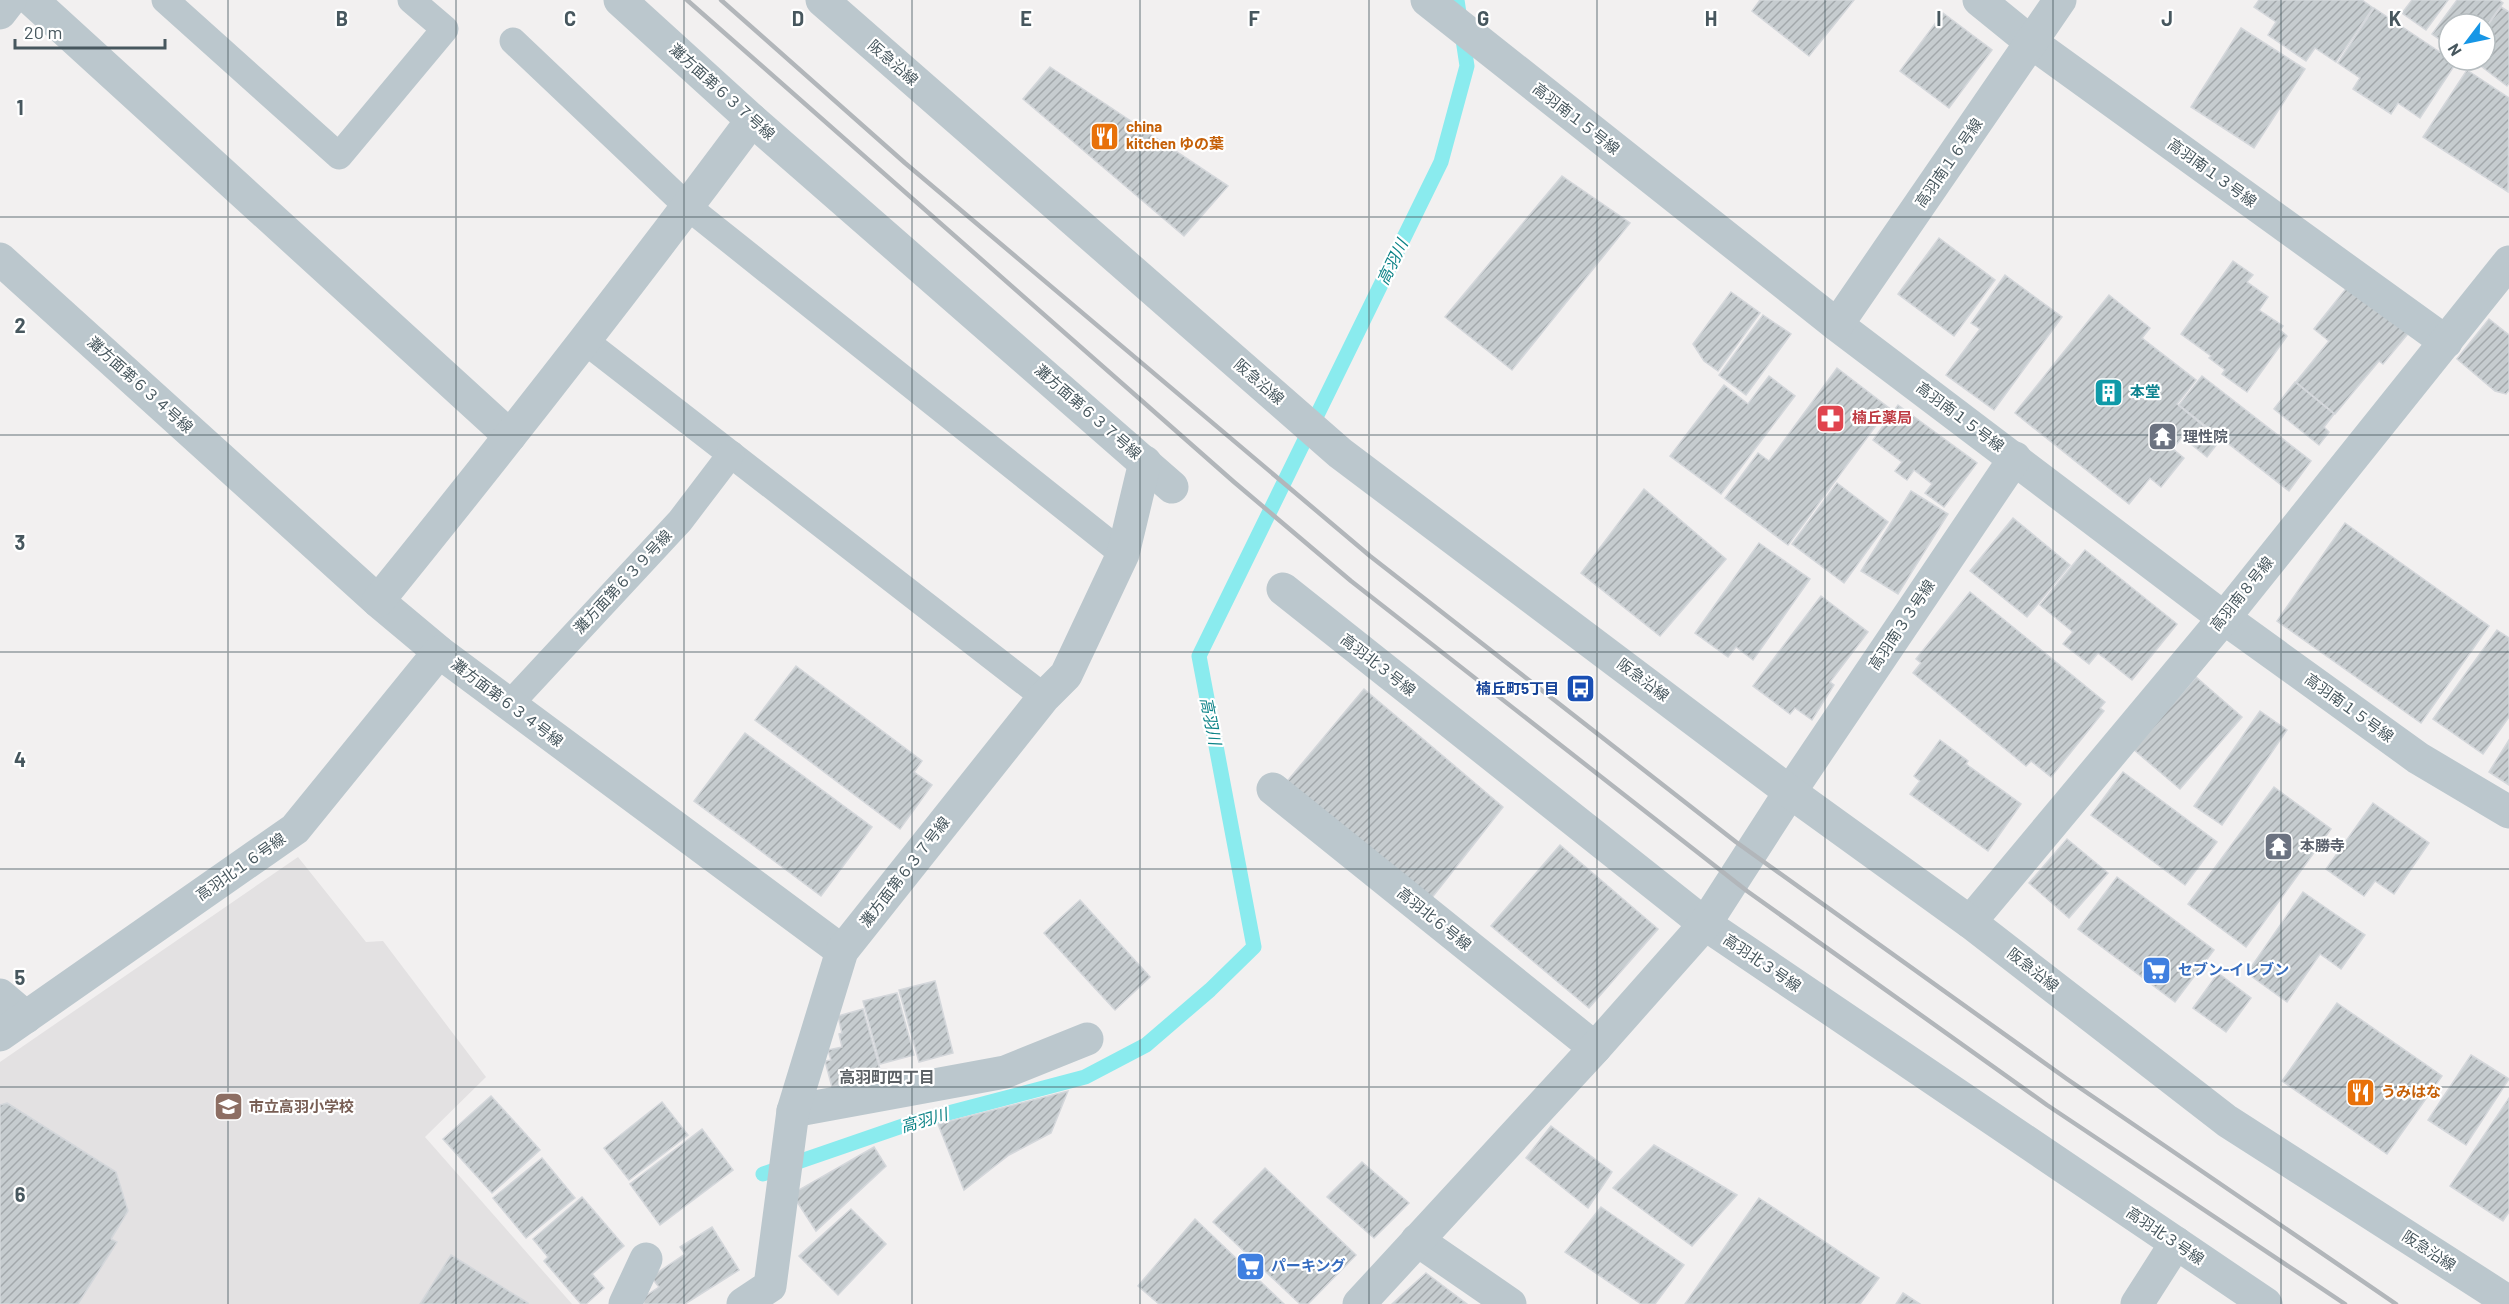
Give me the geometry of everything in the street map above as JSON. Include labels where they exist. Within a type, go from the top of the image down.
[{"type":"street","points":[[0,13],[10,0]]},
{"type":"street","points":[[32,0],[510,436]]},
{"type":"street","name":"灘方面第６３７号線","points":[[620,0],[752,120],[1145,462],[1123,554],[1066,675],[1044,697],[842,951]]},
{"type":"street","name":"高羽南１３号線","points":[[1979,0],[2032,43],[2446,342]]},
{"type":"street","name":"高羽南１６号線","points":[[1837,324],[2060,0]]},
{"type":"street","name":"高羽南１５号線","points":[[1428,1],[1837,324],[2224,618],[2418,758],[2509,812]]},
{"type":"street","name":"阪急沿線","points":[[836,5],[1340,453],[1790,792],[1970,922],[2228,1121],[2509,1302]]},
{"type":"street","points":[[378,601],[585,341],[752,120]]},
{"type":"street","name":"灘方面第６３４号線","points":[[0,259],[378,601],[439,652],[842,951]]},
{"type":"street","name":"高羽南８号線","points":[[1970,922],[2224,618],[2509,262]]},
{"type":"street","name":"高羽南３３号線","points":[[1359,1304],[1595,1048],[1705,924],[1790,792],[2014,458]]},
{"type":"street","points":[[1145,462],[1172,487]]},
{"type":"street","name":"高羽北３号線","points":[[1283,589],[1705,924],[2266,1304]]},
{"type":"street","name":"高羽北１６号線","points":[[13,1026],[295,829],[439,652]]},
{"type":"street","name":"高羽北６号線","points":[[1273,789],[1595,1048]]},
{"type":"street","points":[[743,1304],[781,1295],[781,1202],[792,1120],[842,951]]},
{"type":"street","points":[[0,995],[13,1026]]},
{"type":"street","points":[[792,1120],[1005,1072],[1087,1039]]},
{"type":"street","points":[[1417,1240],[1510,1304]]},
{"type":"street","points":[[2137,1304],[2176,1243]]},
{"type":"street","points":[[625,1304],[646,1259]]},
{"type":"lane","points":[[165,0],[339,156],[445,29],[411,0]]},
{"type":"lane","points":[[513,42],[688,207],[1123,554]]},
{"type":"lane","points":[[585,341],[1044,697]]},
{"type":"lane","name":"灘方面第６３９号線","points":[[509,705],[680,521],[731,454]]},
{"type":"shaded area","name":"市立高羽小学校","points":[[298,857],[366,942],[383,941],[486,1077],[425,1137],[572,1304],[0,1304],[0,1062]]},
{"type":"building","points":[[1760,0],[1854,0],[1809,56],[1752,11]]},
{"type":"building","points":[[2259,0],[2362,0],[2373,8],[2336,62],[2315,48],[2306,61],[2268,35],[2276,22],[2254,7]]},
{"type":"building","points":[[2412,0],[2448,0],[2426,30],[2402,13]]},
{"type":"building","points":[[2457,0],[2499,0],[2503,3],[2497,12],[2448,12]]},
{"type":"building","points":[[2501,7],[2509,12],[2509,83],[2507,86],[2489,72],[2497,72],[2497,12]]},
{"type":"building","points":[[2374,8],[2437,50],[2437,72],[2450,72],[2420,118],[2398,103],[2391,114],[2353,89],[2360,78],[2338,63]]},
{"type":"building","points":[[1943,13],[1992,50],[1949,108],[1900,71]]},
{"type":"building","points":[[2437,27],[2437,38],[2432,34]]},
{"type":"building","points":[[2241,28],[2305,69],[2254,148],[2191,107]]},
{"type":"building","points":[[1050,67],[1228,186],[1184,236],[1023,99]]},
{"type":"building","points":[[2466,72],[2470,72],[2509,98],[2508,192],[2423,137]]},
{"type":"building","points":[[1562,176],[1630,223],[1512,370],[1445,317]]},
{"type":"building","points":[[1939,238],[1995,280],[1954,336],[1898,294]]},
{"type":"building","points":[[2233,261],[2253,275],[2247,282],[2268,297],[2259,310],[2283,326],[2280,330],[2287,336],[2247,392],[2222,374],[2225,370],[2209,358],[2211,356],[2181,334]]},
{"type":"building","points":[[2005,275],[2062,317],[1994,410],[1946,375],[1980,329],[1971,323]]},
{"type":"building","points":[[2352,281],[2411,330],[2383,364],[2379,361],[2335,414],[2296,382],[2329,341],[2314,329]]},
{"type":"building","points":[[1731,292],[1760,313],[1718,371],[1704,361],[1693,344]]},
{"type":"building","name":"本堂","points":[[2109,295],[2150,328],[2142,338],[2196,380],[2177,404],[2220,440],[2207,457],[2182,437],[2173,449],[2184,458],[2161,487],[2150,478],[2129,504],[2015,413]]},
{"type":"building","points":[[1763,315],[1791,334],[1746,395],[1719,375]]},
{"type":"building","points":[[2489,319],[2509,335],[2509,390],[2506,394],[2495,391],[2457,359]]},
{"type":"building","points":[[1837,368],[1889,408],[1788,545],[1725,498],[1758,453],[1769,461]]},
{"type":"building","points":[[1769,376],[1795,396],[1721,494],[1670,456],[1724,385],[1748,404]]},
{"type":"building","points":[[2202,376],[2311,461],[2289,491],[2179,405]]},
{"type":"building","points":[[2295,382],[2334,414],[2324,427],[2329,432],[2319,445],[2274,409]]},
{"type":"building","points":[[1898,405],[1977,463],[1944,507],[1925,493],[1932,484],[1914,470],[1907,480],[1895,471],[1902,462],[1873,440]]},
{"type":"building","points":[[1837,483],[1888,522],[1844,583],[1792,544]]},
{"type":"building","points":[[1644,489],[1726,559],[1660,636],[1581,573]]},
{"type":"building","points":[[1911,491],[1948,514],[1898,594],[1861,571]]},
{"type":"building","points":[[2013,518],[2070,565],[2027,617],[1970,571]]},
{"type":"building","points":[[2345,523],[2489,626],[2421,723],[2277,621]]},
{"type":"building","points":[[1759,543],[1810,579],[1753,660],[1736,647],[1728,657],[1695,633]]},
{"type":"building","points":[[2085,550],[2177,624],[2132,680],[2098,653],[2089,664],[2063,644],[2073,632],[2040,605]]},
{"type":"building","points":[[1970,592],[2105,702],[2100,708],[2104,711],[2051,777],[2031,761],[2026,766],[1913,673],[1921,663],[1916,659]]},
{"type":"building","points":[[1821,596],[1868,632],[1830,682],[1834,685],[1812,720],[1795,708],[1790,714],[1753,686]]},
{"type":"building","points":[[2497,630],[2509,638],[2509,717],[2483,754],[2433,719]]},
{"type":"building","points":[[796,666],[922,761],[914,772],[932,785],[900,829],[755,720]]},
{"type":"building","points":[[2196,677],[2242,717],[2180,789],[2133,749]]},
{"type":"building","points":[[1364,689],[1503,807],[1427,904],[1285,784]]},
{"type":"building","points":[[2260,711],[2287,730],[2222,825],[2194,806]]},
{"type":"building","points":[[745,733],[872,827],[821,896],[694,801]]},
{"type":"building","points":[[1940,740],[1968,761],[1966,764],[2021,804],[1988,851],[1910,794],[1920,781],[1914,776]]},
{"type":"building","points":[[2509,740],[2509,785],[2489,772]]},
{"type":"building","points":[[2123,772],[2217,842],[2185,885],[2091,815]]},
{"type":"building","points":[[2274,787],[2331,829],[2246,947],[2188,904]]},
{"type":"building","points":[[2373,803],[2429,843],[2394,894],[2375,881],[2364,896],[2326,869]]},
{"type":"building","points":[[2067,839],[2108,873],[2069,918],[2029,883]]},
{"type":"building","points":[[1560,845],[1658,929],[1589,1008],[1491,926]]},
{"type":"building","points":[[2117,877],[2214,950],[2175,1002],[2078,929]]},
{"type":"building","points":[[2303,892],[2365,935],[2341,969],[2320,954],[2287,1002],[2247,973]]},
{"type":"building","points":[[1080,900],[1150,977],[1115,1010],[1044,933]]},
{"type":"building","points":[[2218,973],[2251,998],[2226,1032],[2193,1008]]},
{"type":"building","points":[[935,981],[953,1053],[919,1062],[899,990]]},
{"type":"building","points":[[897,993],[914,1055],[880,1064],[863,1001]]},
{"type":"building","points":[[2337,1003],[2442,1076],[2387,1154],[2282,1081]]},
{"type":"building","points":[[863,1009],[881,1073],[832,1087],[825,1061],[831,1060],[828,1050],[842,1047],[838,1016]]},
{"type":"building","points":[[2471,1055],[2509,1079],[2466,1145],[2428,1120]]},
{"type":"building","points":[[1068,1091],[1051,1133],[1009,1155],[964,1190],[938,1124]]},
{"type":"building","points":[[491,1096],[540,1150],[492,1193],[443,1139]]},
{"type":"building","points":[[2509,1098],[2509,1212],[2503,1221],[2450,1186]]},
{"type":"building","points":[[662,1102],[688,1135],[629,1180],[604,1148]]},
{"type":"building","points":[[7,1103],[116,1172],[128,1211],[111,1239],[117,1242],[78,1304],[0,1304],[0,1105]]},
{"type":"building","points":[[1551,1126],[1612,1172],[1588,1208],[1526,1158]]},
{"type":"building","points":[[702,1129],[733,1170],[660,1225],[630,1184]]},
{"type":"building","points":[[1654,1145],[1737,1195],[1692,1246],[1613,1188]]},
{"type":"building","points":[[874,1147],[886,1166],[816,1231],[792,1194]]},
{"type":"building","points":[[542,1158],[575,1198],[526,1238],[493,1198]]},
{"type":"building","points":[[1362,1162],[1409,1203],[1374,1238],[1327,1197]]},
{"type":"building","points":[[1265,1168],[1356,1255],[1308,1304],[1300,1304],[1213,1222]]},
{"type":"building","points":[[582,1197],[624,1246],[592,1274],[604,1288],[586,1304],[581,1304],[544,1261],[548,1257],[533,1239]]},
{"type":"building","points":[[1759,1198],[1879,1278],[1860,1304],[1685,1304]]},
{"type":"building","points":[[1601,1207],[1684,1265],[1655,1304],[1641,1304],[1565,1252]]},
{"type":"building","points":[[851,1209],[886,1244],[838,1295],[799,1256]]},
{"type":"building","points":[[1195,1219],[1284,1304],[1159,1304],[1138,1286]]},
{"type":"building","points":[[712,1227],[739,1270],[685,1304],[645,1304],[641,1299],[659,1287],[651,1277],[685,1254],[680,1247]]},
{"type":"building","points":[[451,1255],[528,1303],[528,1304],[420,1304]]},
{"type":"building","points":[[1426,1273],[1467,1304],[1392,1304]]},
{"type":"building","points":[[1903,1293],[1920,1304],[1896,1304]]},
{"type":"waterway","name":"高羽川","points":[[763,1174],[914,1122],[1085,1077],[1146,1045],[1210,990],[1254,947],[1199,656],[1441,162],[1467,66],[1457,0]]},
{"type":"railway","points":[[687,0],[1234,482],[1351,581],[1747,891],[2047,1105],[2345,1304]]},
{"type":"railway","points":[[721,0],[905,163],[1370,556],[1736,842],[2067,1079],[2396,1304]]},
{"type":"place","name":"china kitchen ゆの葉","points":[[1105,136]]},
{"type":"place","name":"本堂","points":[[2109,392]]},
{"type":"place","name":"楠丘薬局","points":[[1831,418]]},
{"type":"place","name":"理性院","points":[[2162,437]]},
{"type":"place","name":"楠丘町5丁目","points":[[1580,689]]},
{"type":"place","name":"本勝寺","points":[[2279,846]]},
{"type":"place","name":"セブン-イレブン","points":[[2157,970]]},
{"type":"place","name":"うみはな","points":[[2360,1092]]},
{"type":"place","name":"市立高羽小学校","points":[[228,1107]]},
{"type":"place","name":"パーキング","points":[[1250,1266]]},
{"type":"district","name":"高羽町四丁目","points":[[887,1077]]}]
